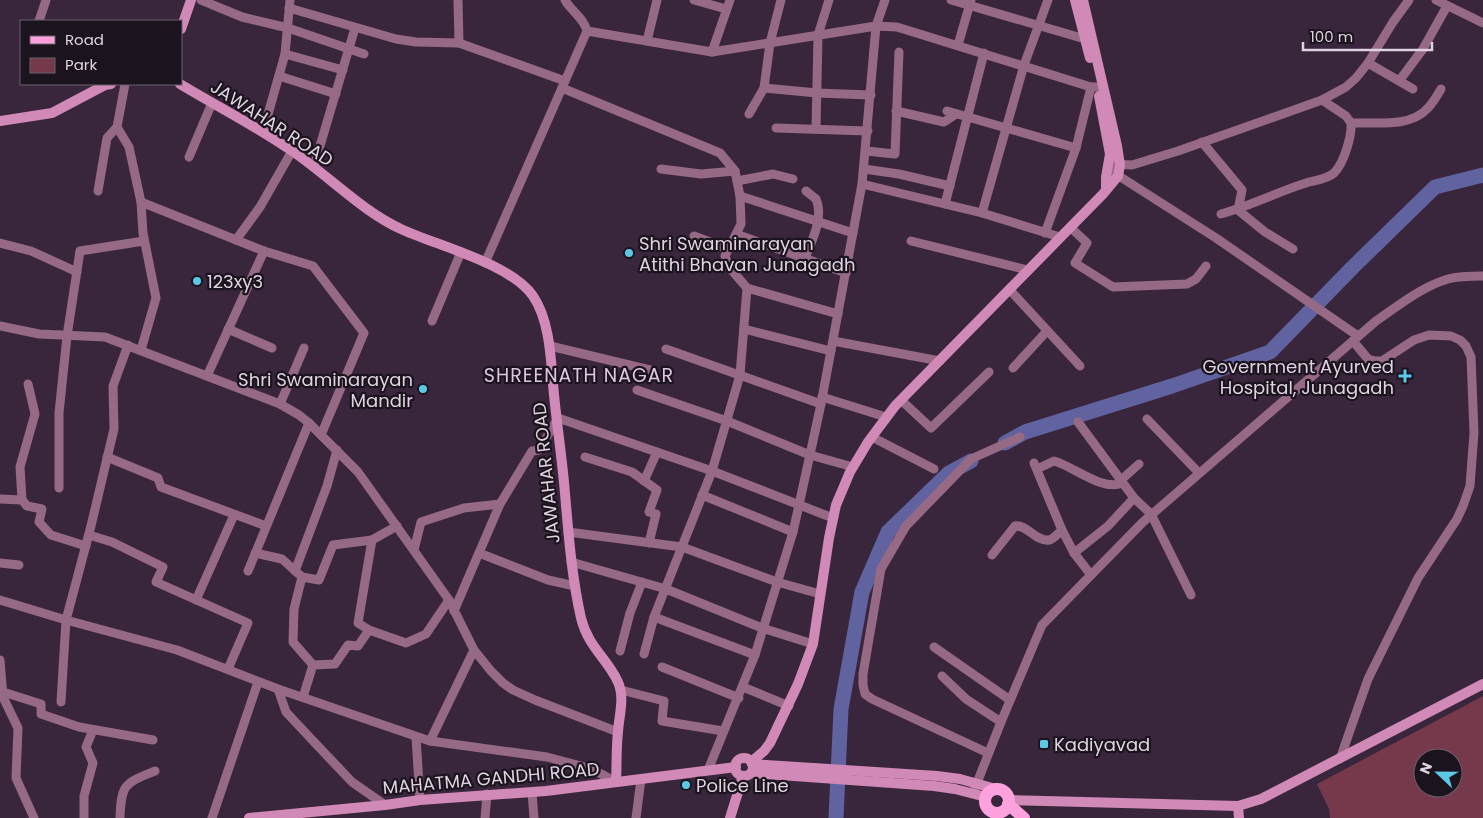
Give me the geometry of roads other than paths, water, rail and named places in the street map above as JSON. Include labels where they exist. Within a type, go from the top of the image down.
[{"type":"main road","points":[[1004,810],[1005,792],[991,793],[986,802],[990,810],[1004,810],[1024,818]]},
{"type":"street","points":[[39,20],[46,0]]},
{"type":"street","points":[[182,26],[191,0]]},
{"type":"street","points":[[201,0],[242,17],[288,28],[364,54]]},
{"type":"street","points":[[458,0],[459,43]]},
{"type":"street","points":[[647,41],[657,0]]},
{"type":"street","points":[[694,0],[728,5],[712,52]]},
{"type":"street","points":[[750,114],[764,88],[770,42],[781,0]]},
{"type":"street","points":[[816,130],[818,35],[829,0]]},
{"type":"street","points":[[708,770],[755,655],[793,532],[822,401],[862,184],[876,26],[884,0]]},
{"type":"street","points":[[952,0],[970,3],[1037,26],[1085,39]]},
{"type":"street","points":[[982,213],[1024,65],[1048,0]]},
{"type":"street","points":[[1075,0],[1097,87],[1112,166],[1118,176],[1216,238],[1355,339],[1368,359],[1382,361],[1414,340],[1429,335],[1451,336],[1460,340],[1466,346],[1471,357],[1474,433],[1470,486],[1457,520],[1418,578],[1368,679],[1340,759]]},
{"type":"street","points":[[1046,232],[1097,87],[1083,0]]},
{"type":"street","points":[[1112,166],[1132,164],[1202,142],[1322,100],[1346,87],[1368,63],[1409,0]]},
{"type":"street","points":[[1436,0],[1483,23]]},
{"type":"street","points":[[485,263],[587,30],[585,23],[569,2]]},
{"type":"street","points":[[958,45],[970,3]]},
{"type":"street","points":[[263,132],[285,54],[290,4],[355,28],[396,39],[416,42],[459,43],[563,85],[720,153],[734,171],[740,196],[741,224],[725,256],[729,267],[747,288],[838,314]]},
{"type":"street","points":[[1399,80],[1423,49],[1447,6]]},
{"type":"street","points":[[587,30],[712,52],[876,26],[897,27],[1097,87]]},
{"type":"street","points":[[314,166],[355,28]]},
{"type":"street","points":[[866,150],[895,154],[899,52]]},
{"type":"street","points":[[945,204],[984,53]]},
{"type":"street","points":[[285,54],[343,70]]},
{"type":"street","points":[[1368,63],[1414,89]]},
{"type":"street","points":[[279,76],[336,94]]},
{"type":"street","points":[[0,121],[52,113],[105,85]]},
{"type":"street","points":[[98,191],[107,138],[117,127],[125,85]]},
{"type":"street","name":"JAWAHAR ROAD","points":[[182,85],[292,150],[383,219],[403,230],[485,263],[518,280],[533,296],[541,313],[550,346],[568,532],[575,586],[585,631],[591,644],[617,680],[621,690]]},
{"type":"street","points":[[764,88],[817,93],[871,95]]},
{"type":"street","points":[[1351,123],[1412,120],[1426,111],[1441,90]]},
{"type":"street","points":[[1221,214],[1238,210],[1290,188],[1327,178],[1334,173],[1350,140],[1351,123],[1346,116],[1322,100]]},
{"type":"street","points":[[189,157],[212,102]]},
{"type":"street","points":[[896,110],[944,122],[951,113],[1076,148]]},
{"type":"street","points":[[117,127],[129,147],[142,202],[144,240],[156,298],[141,350]]},
{"type":"street","points":[[776,128],[868,131]]},
{"type":"street","points":[[1202,142],[1242,190],[1238,210]]},
{"type":"street","points":[[236,240],[260,207],[292,150]]},
{"type":"street","points":[[1106,188],[1106,177],[1112,166]]},
{"type":"street","points":[[661,169],[701,174],[734,171]]},
{"type":"street","points":[[864,169],[899,174],[950,186]]},
{"type":"street","points":[[737,181],[773,174],[793,178]]},
{"type":"street","points":[[730,818],[749,769],[770,743],[788,706],[813,644],[833,518],[836,505],[853,468],[872,437],[901,400],[1103,194],[1106,188],[1118,176]]},
{"type":"street","points":[[862,184],[982,213],[1060,237]]},
{"type":"street","points":[[805,258],[814,236],[818,204],[816,199],[806,191]]},
{"type":"street","points":[[740,196],[853,232]]},
{"type":"street","points":[[142,202],[264,251],[313,266],[364,333],[322,435]]},
{"type":"street","points":[[1238,210],[1265,232],[1293,249]]},
{"type":"street","points":[[1070,227],[1087,243],[1074,263],[1113,287],[1187,284],[1196,279],[1206,266]]},
{"type":"street","points":[[736,234],[846,273]]},
{"type":"street","points":[[694,236],[729,249]]},
{"type":"street","points":[[59,488],[59,413],[67,336],[80,251],[144,240]]},
{"type":"street","points":[[910,241],[1028,270]]},
{"type":"street","points":[[0,242],[31,251],[77,272]]},
{"type":"street","points":[[207,376],[264,251]]},
{"type":"street","points":[[432,321],[461,252]]},
{"type":"street","points":[[974,788],[1042,625],[1151,514],[1376,321],[1415,295],[1448,279],[1465,276],[1483,276]]},
{"type":"street","points":[[644,654],[654,617],[712,471],[740,375],[747,288]]},
{"type":"street","points":[[1009,289],[1080,366]]},
{"type":"street","points":[[0,326],[39,334],[105,337],[280,404],[300,415],[358,472],[449,600],[474,650],[491,671],[513,690],[618,732]]},
{"type":"street","points":[[228,329],[272,348]]},
{"type":"street","points":[[744,329],[831,351]]},
{"type":"street","points":[[1013,368],[1047,331]]},
{"type":"street","points":[[833,341],[940,361]]},
{"type":"street","points":[[61,702],[66,620],[89,535],[114,429],[113,386],[128,345]]},
{"type":"street","points":[[550,346],[650,370]]},
{"type":"street","points":[[280,404],[304,348]]},
{"type":"street","points":[[666,349],[822,401],[886,418]]},
{"type":"street","points":[[901,400],[931,428],[990,372]]},
{"type":"street","points":[[28,384],[35,414],[20,467],[22,500],[27,506],[42,508],[39,522],[51,535],[86,546]]},
{"type":"street","points":[[637,390],[727,421],[810,455],[853,468]]},
{"type":"street","points":[[454,611],[500,504],[532,450],[539,450],[558,418],[712,471],[833,518]]},
{"type":"street","points":[[1147,419],[1199,473]]},
{"type":"street","points":[[1078,422],[1134,498],[1151,514],[1191,595]]},
{"type":"street","points":[[248,571],[309,423]]},
{"type":"street","points":[[872,437],[934,469]]},
{"type":"street","points":[[988,753],[872,699],[866,694],[863,685],[864,664],[874,617],[881,569],[906,526],[971,459],[1020,437]]},
{"type":"street","points":[[313,665],[293,642],[294,609],[299,574],[337,450]]},
{"type":"street","points":[[644,481],[657,452]]},
{"type":"street","points":[[107,457],[158,478],[161,487],[266,526]]},
{"type":"street","points":[[585,457],[632,472],[657,490],[649,512],[656,514],[649,543]]},
{"type":"street","points":[[1091,575],[1074,552],[1062,530],[1036,466],[1054,461],[1105,483],[1117,485],[1139,464]]},
{"type":"street","points":[[702,495],[793,532]]},
{"type":"street","points":[[1074,552],[1108,526],[1134,498]]},
{"type":"street","points":[[0,499],[22,500]]},
{"type":"street","points":[[414,550],[421,522],[464,508],[500,504]]},
{"type":"street","points":[[196,600],[234,515]]},
{"type":"street","points":[[255,553],[282,559],[299,574],[320,580],[333,545],[372,540],[397,526]]},
{"type":"street","points":[[992,555],[1015,526],[1021,526],[1034,535],[1046,540],[1052,539],[1062,530]]},
{"type":"street","points":[[568,532],[682,547],[777,582],[820,594]]},
{"type":"street","points":[[89,535],[112,542],[162,568],[156,582],[248,623],[228,669]]},
{"type":"street","points":[[372,540],[358,623],[369,630],[406,643],[426,634],[449,600]]},
{"type":"street","points":[[479,553],[548,580],[575,586]]},
{"type":"street","points":[[572,562],[666,589],[762,628],[813,644]]},
{"type":"street","points":[[0,563],[19,565]]},
{"type":"street","points":[[620,651],[630,613],[642,582]]},
{"type":"street","points":[[0,600],[170,648],[258,682],[416,737],[430,741],[540,756],[592,769],[616,782],[618,732],[622,701],[621,690],[664,701],[662,721],[724,732]]},
{"type":"street","points":[[654,617],[755,655]]},
{"type":"street","points":[[313,665],[334,664],[348,645],[358,646],[369,630]]},
{"type":"street","points":[[934,647],[1010,700]]},
{"type":"street","points":[[430,741],[474,650]]},
{"type":"street","points":[[0,660],[4,697],[18,728],[16,778],[34,818]]},
{"type":"street","points":[[302,697],[313,665]]},
{"type":"street","points":[[662,667],[738,698]]},
{"type":"street","points":[[942,676],[966,699],[1001,722]]},
{"type":"street","points":[[212,818],[258,682]]},
{"type":"street","points":[[1004,810],[1238,806],[1261,799],[1483,684]]},
{"type":"street","points":[[743,687],[788,706]]},
{"type":"street","points":[[278,689],[286,712],[352,782],[385,805]]},
{"type":"street","points":[[3,692],[41,704],[41,714],[79,727],[154,740]]},
{"type":"street","points":[[84,818],[84,796],[92,764],[86,747],[93,730]]},
{"type":"street","points":[[416,737],[420,800]]},
{"type":"street","name":"MAHATMA GANDHI ROAD","points":[[249,818],[420,800],[532,792],[736,767],[741,760],[746,759],[749,769]]},
{"type":"street","points":[[736,767],[737,771],[749,769],[800,771],[935,781],[991,793]]},
{"type":"street","points":[[120,818],[120,797],[129,781],[155,771]]},
{"type":"street","points":[[636,818],[641,779]]},
{"type":"street","points":[[532,792],[534,818]]},
{"type":"street","points":[[485,818],[488,794]]},
{"type":"street","points":[[1238,806],[1239,818]]},
{"type":"waterway","points":[[1005,443],[1025,432],[1172,386],[1270,352],[1435,187],[1483,175]]},
{"type":"waterway","points":[[836,818],[841,709],[862,592],[888,532],[949,473],[971,461]]},
{"type":"place","name":"Shri Swaminarayan Atithi Bhavan Junagadh","points":[[629,253]]},
{"type":"place","name":"123xy3","points":[[197,281]]},
{"type":"place","name":"Government Ayurved Hospital, Junagadh","points":[[1405,376]]},
{"type":"place","name":"Shri Swaminarayan Mandir","points":[[423,389]]},
{"type":"place","name":"Kadiyavad","points":[[1044,744]]},
{"type":"place","name":"Police Line","points":[[686,785]]},
{"type":"district","name":"SHREENATH NAGAR","points":[[579,375]]}]
